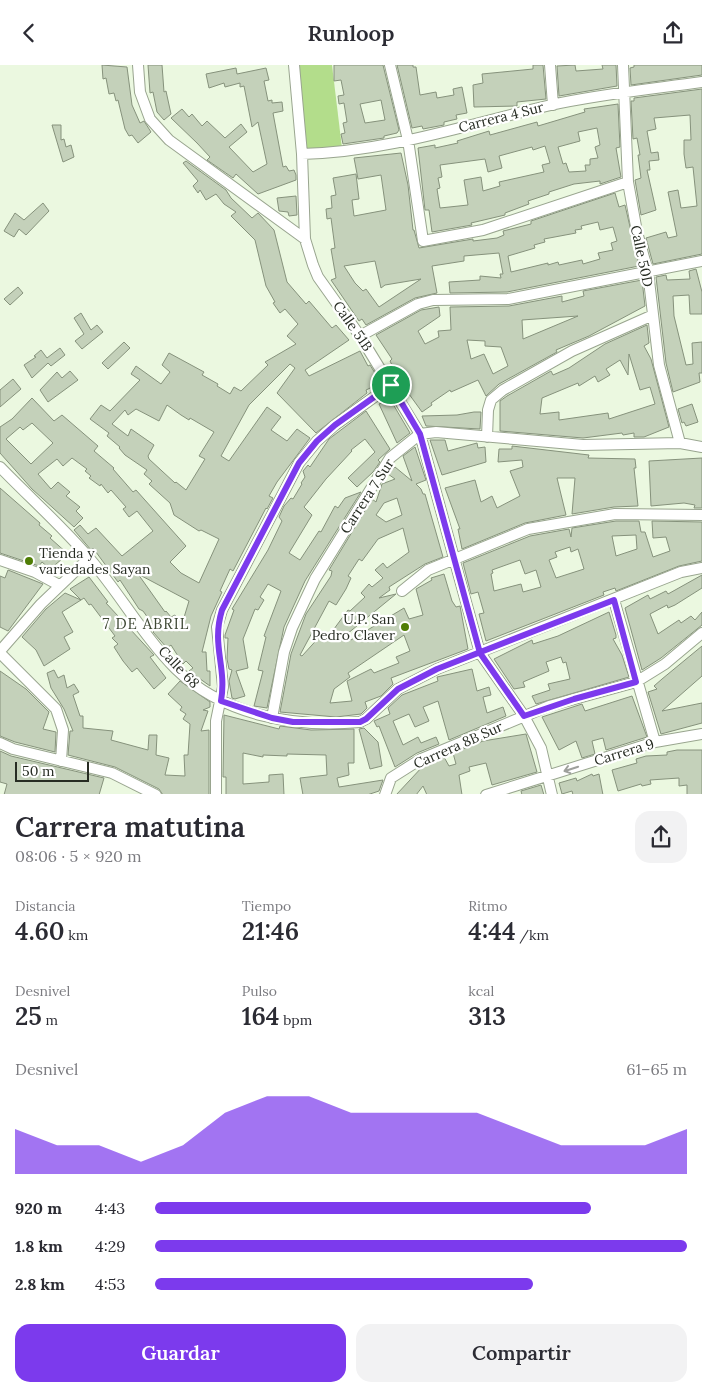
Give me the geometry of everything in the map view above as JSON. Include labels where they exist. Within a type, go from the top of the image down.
[{"type":"street","points":[[138,65],[140,92],[150,119],[169,140],[305,239]]},
{"type":"street","name":"Calle 51B","points":[[294,65],[302,154],[305,239],[318,277],[360,336],[420,434],[452,559],[480,653],[524,716],[541,748],[552,794]]},
{"type":"street","points":[[390,65],[408,140],[423,241],[483,230],[628,181]]},
{"type":"street","points":[[550,65],[553,105]]},
{"type":"street","name":"Calle 50D","points":[[624,65],[628,181],[637,232],[648,272],[658,365],[680,443]]},
{"type":"street","name":"Carrera 4 Sur","points":[[302,154],[357,150],[408,140],[553,105],[626,92],[702,83]]},
{"type":"street","points":[[360,336],[418,305],[433,300],[508,299],[702,261]]},
{"type":"street","points":[[487,437],[488,410],[491,400],[512,385],[572,351],[653,315]]},
{"type":"street","points":[[216,794],[216,721],[221,701],[223,679],[217,641],[217,627],[222,610],[293,472],[317,441],[354,409],[391,385]]},
{"type":"street","points":[[420,434],[436,432],[583,445],[680,443],[702,447]]},
{"type":"street","name":"Carrera 7 Sur","points":[[272,718],[284,652],[292,628],[314,579],[383,468],[401,447],[420,434]]},
{"type":"street","name":"Calle 68","points":[[0,467],[89,557],[177,670],[201,690],[221,701],[272,718],[306,723],[360,722],[366,719],[398,689],[437,669],[681,572],[702,568]]},
{"type":"street","points":[[402,591],[428,571],[452,559],[528,529],[615,513],[702,515]]},
{"type":"street","points":[[61,761],[63,731],[58,713],[0,652],[59,585],[89,557]]},
{"type":"street","points":[[0,560],[35,572],[59,585]]},
{"type":"street","points":[[614,600],[636,682],[655,742]]},
{"type":"street","name":"Carrera 8B Sur","points":[[386,794],[391,778],[421,759],[524,716],[574,699],[636,682],[665,664],[702,633]]},
{"type":"street","name":"Carrera 9","points":[[489,794],[655,742],[702,734]]},
{"type":"street","points":[[0,743],[13,749],[112,773],[154,794]]},
{"type":"green space","points":[[299,65],[332,65],[342,148],[306,151]]},
{"type":"building","points":[[102,65],[127,67],[132,105],[140,123],[144,121],[151,132],[138,143],[132,135],[129,136],[125,129],[118,100],[116,101],[114,93],[109,94],[106,78],[103,79]]},
{"type":"building","points":[[148,65],[162,65],[164,92],[166,91],[171,114],[164,120],[157,112],[153,92],[150,93]]},
{"type":"building","points":[[334,65],[383,65],[399,130],[397,133],[384,136],[384,138],[343,144],[341,134],[345,133],[343,123],[347,122],[344,103],[339,104],[338,96],[344,95],[341,80],[334,81]],"holes":[[[381,100],[385,120],[365,123],[360,104]]]},
{"type":"building","points":[[397,65],[413,65],[413,67],[416,67],[420,95],[436,92],[437,98],[454,95],[453,89],[462,87],[467,113],[456,115],[457,119],[444,122],[444,125],[423,129],[422,126],[412,128]]},
{"type":"building","points":[[533,65],[543,65],[546,99],[517,102],[517,106],[474,107],[473,85],[483,83],[482,74],[533,69]]},
{"type":"building","points":[[575,65],[576,71],[603,69],[602,65],[616,65],[617,86],[559,96],[557,66]]},
{"type":"building","points":[[634,65],[702,65],[702,75],[631,85],[630,68],[634,67]]},
{"type":"building","points":[[236,68],[237,74],[266,68],[269,80],[264,81],[268,101],[272,100],[272,103],[282,102],[283,111],[273,113],[283,167],[286,166],[289,171],[294,170],[296,175],[296,180],[258,194],[236,174],[233,178],[207,160],[210,157],[171,118],[182,109],[189,117],[192,114],[202,126],[207,121],[225,138],[241,124],[247,132],[229,147],[253,172],[267,164],[258,122],[252,127],[244,86],[240,87],[240,83],[225,87],[224,83],[209,88],[206,74]]},
{"type":"building","points":[[702,89],[702,254],[653,264],[646,238],[666,232],[668,238],[677,236],[668,192],[678,190],[681,208],[697,206],[693,167],[686,168],[684,154],[684,140],[691,140],[690,115],[654,118],[656,129],[647,131],[651,153],[658,152],[659,160],[649,161],[650,170],[647,170],[656,210],[641,215],[635,180],[641,178],[638,155],[640,155],[637,138],[633,139],[631,101],[634,101],[634,98]]},
{"type":"building","points":[[618,104],[620,147],[616,148],[621,177],[600,184],[600,181],[574,184],[528,201],[529,204],[505,213],[505,215],[471,223],[472,225],[432,232],[429,210],[425,210],[418,148],[435,145],[435,148],[458,143],[457,141],[489,131],[490,135],[537,122],[538,126],[585,112],[584,109]],"holes":[[[597,128],[600,145],[595,147],[598,158],[590,159],[590,165],[585,165],[586,171],[569,172],[566,163],[563,164],[558,147],[580,141],[578,132]],[[545,146],[550,163],[542,165],[544,172],[499,182],[500,186],[483,191],[481,177],[464,180],[468,205],[440,208],[437,189],[440,188],[438,178],[442,177],[440,165],[485,159],[488,172],[502,168],[499,156],[532,147],[533,150]]]},
{"type":"building","points":[[52,125],[61,125],[61,140],[64,139],[66,147],[71,145],[74,157],[63,162]]},
{"type":"building","points":[[401,153],[408,185],[413,230],[419,248],[473,239],[473,241],[497,238],[504,235],[503,231],[531,224],[531,221],[615,193],[619,207],[625,205],[639,266],[507,292],[450,293],[449,282],[480,280],[480,276],[501,278],[500,274],[503,274],[499,253],[464,256],[464,261],[432,266],[437,293],[415,298],[366,325],[362,319],[359,321],[331,280],[336,278],[331,249],[335,248],[331,218],[327,219],[326,209],[332,208],[331,196],[336,195],[333,178],[356,174],[359,199],[352,200],[354,216],[386,210],[381,175],[358,179],[354,158]],"holes":[[[598,222],[600,230],[613,227],[617,241],[611,243],[613,250],[598,253],[600,259],[583,264],[582,260],[559,265],[558,262],[548,265],[548,263],[511,272],[508,256],[535,248],[534,245],[545,242],[544,239],[576,233],[575,230],[582,229],[581,226]],[[375,261],[381,288],[385,285],[421,279],[379,307],[366,289],[363,291],[355,283],[344,266]]]},
{"type":"building","points":[[186,161],[226,190],[231,198],[252,218],[258,213],[274,230],[287,282],[306,304],[309,301],[332,328],[336,325],[349,340],[305,370],[309,376],[360,351],[368,366],[370,365],[381,383],[366,390],[367,393],[316,433],[277,393],[295,368],[290,364],[249,405],[221,456],[229,461],[267,407],[281,417],[271,430],[287,441],[297,429],[310,438],[277,482],[269,496],[273,498],[233,571],[230,569],[220,591],[222,592],[211,616],[202,652],[206,652],[207,671],[210,671],[210,686],[189,671],[193,668],[186,661],[183,664],[171,645],[167,648],[153,632],[156,629],[143,611],[139,609],[120,580],[118,582],[93,548],[91,550],[74,530],[80,525],[88,534],[96,528],[122,556],[153,531],[137,511],[129,517],[123,509],[126,507],[111,490],[108,493],[101,484],[100,486],[89,478],[91,476],[85,471],[87,469],[72,458],[63,466],[57,459],[38,474],[51,489],[58,482],[70,492],[66,496],[80,507],[76,511],[83,518],[74,527],[32,489],[0,453],[0,427],[12,419],[32,398],[54,421],[62,415],[98,446],[94,451],[114,468],[133,492],[136,490],[186,546],[170,562],[181,573],[199,583],[219,539],[201,530],[199,531],[174,515],[170,503],[149,484],[152,481],[144,474],[147,470],[125,455],[120,447],[107,436],[109,433],[90,419],[101,405],[110,411],[140,380],[131,374],[136,366],[161,384],[170,372],[162,365],[169,353],[204,372],[202,375],[218,384],[217,386],[230,394],[234,387],[241,391],[268,365],[265,362],[296,344],[287,336],[298,324],[285,309],[280,313],[273,303],[275,302],[266,286],[255,240],[231,216],[236,212],[224,204],[216,194],[206,200],[200,190],[198,193],[193,186],[198,181],[183,163]],"holes":[[[167,405],[189,420],[190,418],[214,432],[199,456],[205,459],[186,490],[175,483],[149,459],[148,456],[154,445],[131,429],[128,436],[112,424],[125,410],[128,415],[136,409],[159,421]],[[32,423],[53,443],[31,464],[6,439],[20,427],[23,430]],[[138,574],[189,601],[182,624],[175,615],[171,617],[165,612]]]},
{"type":"building","points":[[296,196],[297,215],[289,216],[288,212],[279,211],[277,198]]},
{"type":"building","points":[[43,203],[49,211],[26,235],[19,229],[14,237],[4,231],[15,213],[24,220]]},
{"type":"building","points":[[696,269],[702,292],[702,314],[690,314],[689,295],[673,296],[674,316],[686,365],[693,364],[692,343],[702,342],[702,373],[699,373],[700,382],[673,392],[666,363],[656,277],[666,275],[667,280],[690,279],[689,271]]},
{"type":"building","points":[[642,280],[645,306],[589,336],[556,350],[557,352],[499,384],[486,396],[478,380],[451,392],[450,390],[431,403],[432,405],[422,412],[401,383],[390,361],[392,359],[376,335],[421,310],[439,307],[440,316],[418,331],[425,344],[439,337],[438,331],[451,330],[450,307],[509,306],[562,296],[562,302],[584,296],[583,291]],"holes":[[[578,316],[523,339],[522,320]],[[467,340],[485,341],[485,346],[501,347],[508,366],[493,374],[484,354],[471,359]]]},
{"type":"building","points":[[18,287],[23,293],[10,305],[4,299]]},
{"type":"building","points":[[81,313],[91,330],[97,325],[103,332],[82,349],[75,341],[84,334],[74,318]]},
{"type":"building","points":[[647,325],[649,343],[644,346],[651,359],[669,427],[644,437],[634,437],[634,433],[583,438],[500,431],[500,401],[551,371],[553,375],[569,368],[605,344]],"holes":[[[629,354],[640,390],[650,387],[655,404],[609,419],[608,413],[559,420],[559,412],[540,414],[542,398],[578,383],[579,386],[595,376],[598,382],[610,375],[606,369],[620,360],[628,375]]]},
{"type":"building","points":[[124,342],[130,348],[108,369],[102,363]]},
{"type":"building","points":[[60,348],[65,355],[51,366],[48,363],[32,378],[24,365],[36,357],[34,356],[41,350],[47,358]]},
{"type":"building","points":[[70,371],[78,380],[48,402],[40,390],[57,372],[62,378]]},
{"type":"building","points":[[13,379],[21,389],[0,407],[0,390]]},
{"type":"building","points":[[390,399],[410,433],[397,443],[379,404]]},
{"type":"building","points":[[692,404],[698,422],[686,426],[684,422],[682,423],[678,409]]},
{"type":"building","points":[[366,411],[390,449],[378,460],[380,462],[373,472],[357,487],[348,478],[375,452],[365,439],[351,450],[304,507],[312,515],[289,553],[300,560],[319,531],[321,532],[335,506],[338,508],[345,498],[361,492],[305,581],[284,627],[267,708],[254,706],[263,671],[258,670],[266,637],[264,636],[281,591],[268,584],[260,597],[264,600],[258,610],[255,609],[243,639],[248,668],[236,671],[245,696],[232,698],[229,681],[232,670],[229,669],[227,659],[228,638],[225,638],[225,635],[234,610],[232,609],[268,550],[282,521],[279,517],[284,506],[291,498],[293,499],[302,484],[305,477],[303,471],[308,465],[310,467],[329,439]]},
{"type":"building","points":[[481,412],[480,429],[426,426],[422,416],[457,415]]},
{"type":"building","points":[[430,440],[445,440],[448,451],[477,443],[478,448],[485,447],[486,462],[442,475]]},
{"type":"building","points":[[512,446],[589,455],[588,458],[635,459],[636,468],[634,468],[638,506],[614,507],[572,514],[575,478],[557,478],[566,515],[525,523],[462,549],[458,529],[460,529],[445,488],[475,480],[481,502],[492,496],[497,508],[520,496],[510,471],[523,467],[522,460],[498,462],[499,449],[512,449]]},
{"type":"building","points":[[415,447],[426,480],[416,484],[425,494],[443,557],[425,564],[389,587],[390,590],[379,598],[396,594],[347,634],[351,640],[404,608],[409,619],[423,615],[416,589],[432,580],[431,578],[444,574],[452,601],[456,607],[460,606],[468,649],[391,678],[393,684],[381,696],[365,702],[367,708],[361,714],[336,717],[280,712],[291,654],[306,614],[331,576],[332,571],[329,570],[372,499],[376,502],[382,484],[395,479],[388,474],[395,467],[412,481],[403,456]],"holes":[[[397,498],[402,515],[386,522],[376,515],[384,503]],[[403,528],[409,552],[387,568],[383,563],[375,570],[383,578],[372,587],[369,584],[361,593],[365,597],[350,611],[348,610],[328,637],[322,634],[302,656],[300,655],[329,601],[336,605],[351,578],[348,576],[359,559],[362,561],[378,539]],[[404,635],[410,651],[396,657],[399,663],[374,673],[371,669],[347,681],[352,701],[330,703],[334,689],[350,677],[348,673]]]},
{"type":"building","points":[[702,458],[702,508],[694,508],[695,505],[684,503],[651,506],[649,461]]},
{"type":"building","points":[[0,488],[40,523],[39,525],[52,536],[50,538],[68,554],[50,569],[42,562],[39,566],[0,553]]},
{"type":"building","points":[[616,521],[639,521],[641,532],[645,532],[653,557],[670,551],[666,537],[653,538],[652,521],[702,522],[702,561],[679,566],[616,591],[615,588],[603,592],[604,595],[486,641],[479,614],[484,613],[478,592],[471,594],[463,563],[530,536],[569,529],[571,537],[572,528]],"holes":[[[636,535],[637,549],[616,556],[612,536]],[[570,547],[571,552],[578,549],[584,569],[556,578],[549,560],[557,557],[555,552]],[[520,560],[525,574],[536,570],[541,587],[523,592],[521,584],[494,591],[492,570]]]},
{"type":"building","points":[[8,570],[43,584],[8,631],[0,627],[0,576],[5,578]]},
{"type":"building","points":[[702,575],[702,588],[675,605],[668,608],[667,605],[650,614],[658,634],[679,620],[681,623],[691,616],[695,620],[702,612],[702,625],[661,658],[642,670],[625,608],[648,595],[650,599],[666,591],[668,594]]},
{"type":"building","points":[[89,577],[108,602],[106,603],[154,655],[150,657],[166,678],[154,689],[137,668],[132,672],[123,661],[114,647],[118,644],[112,638],[115,636],[91,604],[89,605],[84,598],[81,600],[70,589]]},
{"type":"building","points":[[65,593],[81,600],[62,612],[73,632],[64,637],[70,649],[44,666],[36,650],[22,637],[46,609]]},
{"type":"building","points":[[609,612],[616,635],[616,638],[613,639],[622,655],[629,677],[536,704],[532,696],[550,690],[548,684],[570,679],[566,662],[563,663],[561,657],[546,662],[549,671],[523,682],[525,687],[514,689],[494,659],[532,640],[533,644],[558,636]]},
{"type":"building","points":[[702,646],[702,676],[662,711],[702,703],[702,723],[661,734],[648,692],[657,689],[654,686]]},
{"type":"building","points":[[472,669],[477,691],[489,687],[491,695],[483,697],[487,713],[503,707],[506,716],[449,740],[438,701],[423,707],[429,721],[415,727],[409,714],[393,721],[403,745],[418,737],[421,743],[436,737],[439,744],[417,753],[395,767],[379,726],[377,727],[374,721],[390,714],[388,708],[402,695],[438,681],[437,677]]},
{"type":"building","points":[[54,670],[58,678],[64,675],[67,688],[74,684],[79,692],[73,695],[80,716],[83,716],[83,728],[113,731],[111,740],[148,750],[149,735],[157,735],[156,755],[169,758],[165,775],[185,776],[184,755],[188,755],[190,724],[183,719],[186,714],[180,710],[182,707],[168,694],[180,681],[210,702],[210,707],[203,710],[208,711],[201,731],[209,730],[209,794],[162,794],[159,789],[115,767],[68,755],[70,731],[73,731],[64,709],[51,688],[47,673]]},
{"type":"building","points":[[0,671],[26,689],[49,712],[43,729],[56,732],[55,752],[15,742],[0,736]]},
{"type":"building","points":[[632,696],[647,737],[606,750],[603,738],[592,741],[595,754],[582,758],[576,741],[559,750],[542,717],[582,704],[585,711]]},
{"type":"building","points":[[224,715],[279,729],[280,726],[311,730],[354,729],[354,763],[348,763],[349,775],[337,778],[339,787],[383,780],[379,791],[370,794],[303,794],[300,778],[327,775],[326,755],[287,754],[287,756],[263,755],[263,757],[243,753],[243,784],[269,782],[269,775],[283,774],[284,794],[226,794],[226,777],[223,777]]},
{"type":"building","points":[[364,728],[378,742],[382,766],[370,769],[359,729]]},
{"type":"building","points":[[526,734],[537,772],[492,785],[486,763],[469,767],[470,771],[459,775],[462,794],[427,794],[423,786],[417,794],[397,794],[424,765],[444,757],[449,766],[456,764],[453,753],[483,741]]},
{"type":"building","points":[[702,750],[702,794],[687,794],[687,785],[679,786],[679,778],[650,780],[651,784],[642,786],[641,784],[618,791],[612,770],[637,763],[636,759],[646,756],[667,755],[667,752]]},
{"type":"building","points":[[0,751],[11,756],[104,778],[99,794],[4,794],[7,784],[0,782]]},
{"type":"building","points":[[592,774],[593,776],[599,774],[603,794],[573,794],[572,791],[562,794],[559,783],[576,778],[577,781]]},
{"type":"building","points":[[541,785],[544,794],[522,794],[521,791]]},
{"type":"place","name":"Tienda y variedades Sayan","points":[[29,561]]},
{"type":"place","name":"U.P. San Pedro Claver","points":[[405,627]]},
{"type":"district","name":"7 DE ABRIL","points":[[146,623]]},
{"type":"route","points":[[391,385],[354,409],[335,425],[317,441],[293,472],[222,610],[217,627],[223,687],[221,701],[272,718],[293,722],[360,722],[366,719],[398,689],[437,669],[480,653],[614,600],[636,682],[550,706],[524,716],[480,653],[452,559],[420,434],[391,385]]}]
